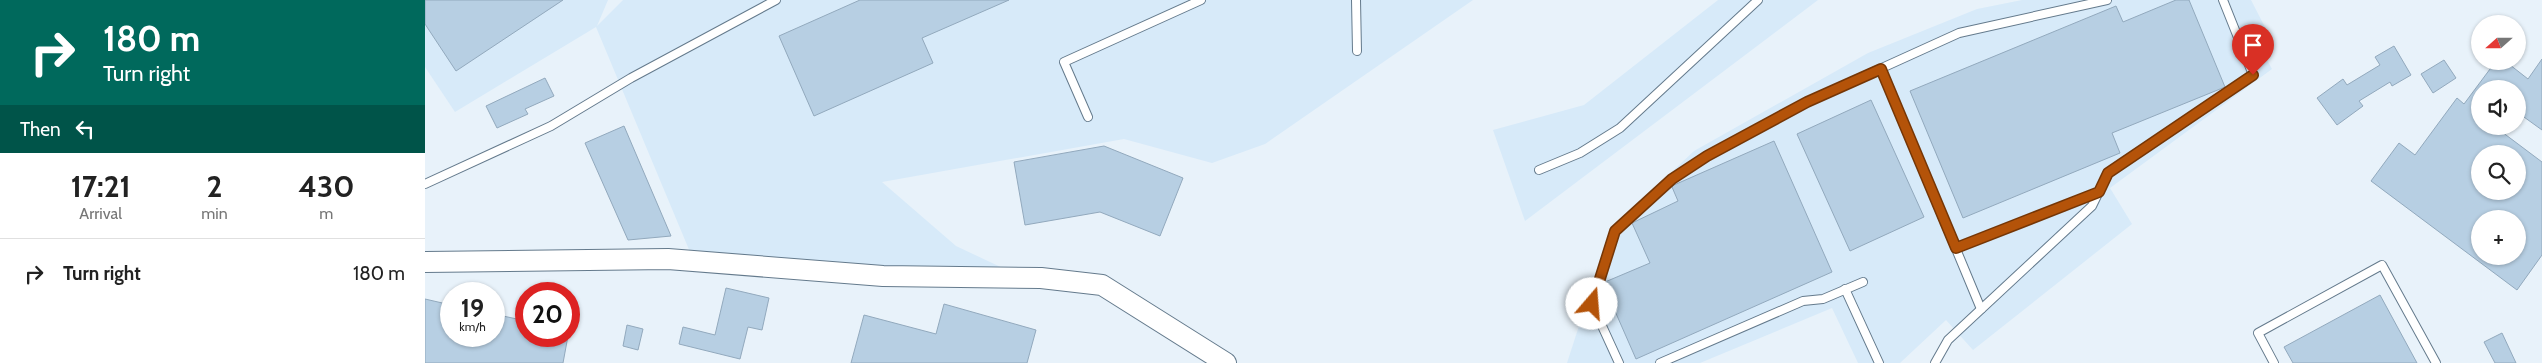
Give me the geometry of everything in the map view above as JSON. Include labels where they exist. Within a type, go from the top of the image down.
[{"type":"street","points":[[425,262],[668,259],[883,276],[1041,278],[1102,285],[1225,363]]},
{"type":"lane","points":[[425,184],[551,126],[631,78],[776,0]]},
{"type":"lane","points":[[1088,117],[1064,62],[1201,0]]},
{"type":"lane","points":[[1356,0],[1357,51]]},
{"type":"lane","points":[[1539,170],[1580,153],[1619,128],[1758,0]]},
{"type":"lane","points":[[1619,363],[1592,304],[1615,231],[1672,179],[1707,156],[1807,102],[1959,33],[2107,0]]},
{"type":"lane","points":[[1935,363],[1948,340],[2092,206],[2108,173],[2253,75],[2223,0]]},
{"type":"lane","points":[[1881,69],[1981,309]]},
{"type":"lane","points":[[1956,248],[2099,192]]},
{"type":"lane","points":[[2274,363],[2258,333],[2382,265],[2435,363]]},
{"type":"lane","points":[[1660,363],[1803,301],[1823,299],[1863,282]]},
{"type":"lane","points":[[1845,289],[1879,363]]},
{"type":"shaded area","points":[[425,0],[608,0],[597,26],[623,0],[1473,0],[1265,144],[1212,163],[1124,139],[882,182],[956,246],[1007,270],[901,268],[690,252],[596,27],[455,112],[425,67]]},
{"type":"shaded area","points":[[1718,0],[1818,0],[1525,221],[1493,130],[1584,105]]},
{"type":"shaded area","points":[[2022,0],[2251,0],[2267,31],[2256,40],[2272,69],[2110,188],[2132,224],[1973,350],[1946,320],[1900,363],[1858,363],[1832,308],[1700,363],[1567,363],[1610,230],[1694,151],[1868,53],[1977,9]]},
{"type":"building","points":[[425,0],[563,0],[456,71],[425,24]]},
{"type":"building","points":[[860,0],[1009,0],[922,38],[933,63],[814,116],[779,36]]},
{"type":"building","points":[[2176,0],[2189,0],[2225,87],[2112,133],[2120,153],[1963,218],[1910,91],[2116,6],[2123,22]]},
{"type":"building","points":[[2394,46],[2411,75],[2392,86],[2390,82],[2359,101],[2363,106],[2337,125],[2317,98],[2343,79],[2347,85],[2380,65],[2375,57]]},
{"type":"building","points":[[2542,59],[2542,130],[2526,118],[2526,80],[2482,80],[2489,70],[2516,70],[2528,79]]},
{"type":"building","points":[[2444,60],[2456,78],[2433,93],[2421,74]]},
{"type":"building","points":[[545,78],[554,96],[525,109],[528,114],[497,128],[486,106]]},
{"type":"building","points":[[2471,95],[2471,135],[2506,135],[2519,145],[2471,145],[2471,200],[2526,200],[2526,150],[2542,162],[2542,255],[2517,290],[2484,265],[2526,265],[2526,210],[2471,210],[2471,256],[2371,181],[2399,143],[2415,155],[2457,98],[2464,104]]},
{"type":"building","points":[[1871,100],[1924,217],[1850,251],[1797,134]]},
{"type":"building","points":[[624,126],[671,236],[628,240],[585,143]]},
{"type":"building","points":[[1774,141],[1832,272],[1636,359],[1604,286],[1605,282],[1650,263],[1632,223],[1678,201],[1672,187],[1674,185]]},
{"type":"building","points":[[1104,146],[1183,178],[1160,236],[1100,212],[1025,225],[1014,162]]},
{"type":"building","points":[[726,288],[769,298],[762,330],[748,327],[740,359],[679,344],[683,327],[715,335]]},
{"type":"building","points":[[2380,295],[2417,363],[2293,363],[2284,347]]},
{"type":"building","points":[[425,299],[440,302],[440,347],[505,347],[505,316],[515,319],[515,347],[566,347],[563,363],[425,363]]},
{"type":"building","points":[[944,304],[1036,330],[1027,363],[851,363],[864,315],[936,334]]},
{"type":"building","points":[[627,325],[643,329],[638,350],[623,346]]},
{"type":"building","points":[[2502,333],[2516,363],[2495,363],[2484,342]]},
{"type":"route","points":[[1592,304],[1615,231],[1672,179],[1707,156],[1807,102],[1881,69],[1956,248],[2099,192],[2108,173],[2253,75]]}]
